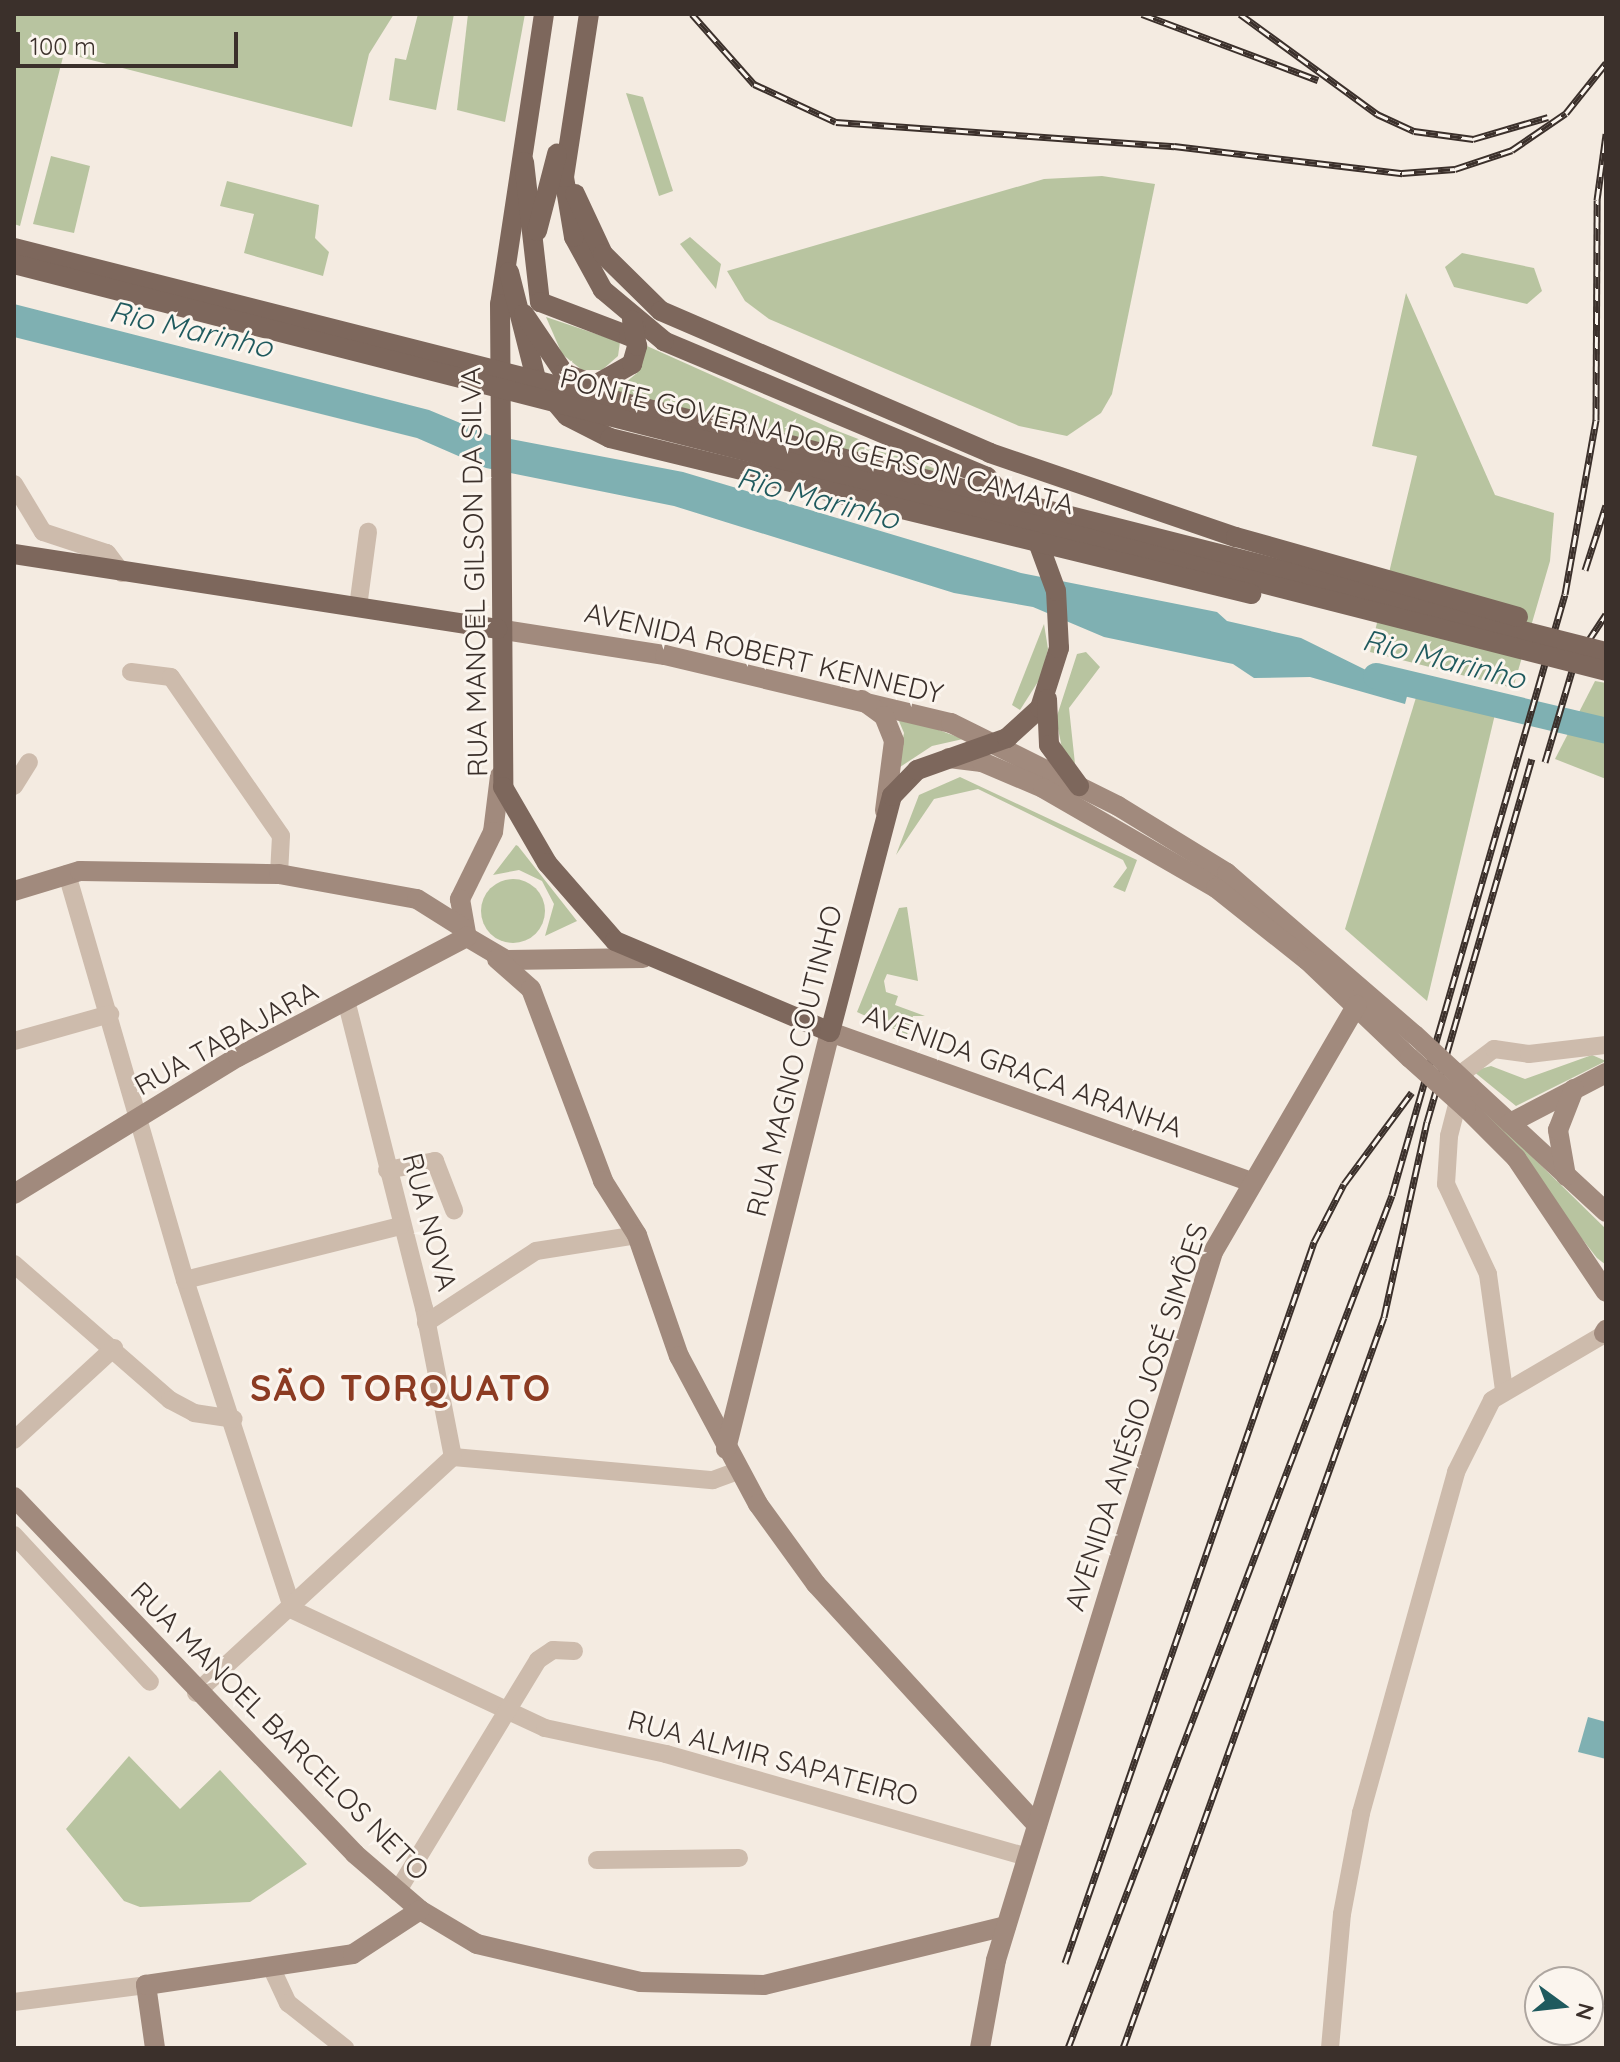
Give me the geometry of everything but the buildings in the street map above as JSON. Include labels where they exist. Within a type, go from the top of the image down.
[{"type":"main road","points":[[544,14],[506,229],[524,349],[545,393],[574,421],[610,438],[1103,563],[1498,644]]},
{"type":"main road","points":[[589,14],[567,135],[564,177],[574,237],[592,273],[633,324],[682,349],[975,469],[1012,501],[1044,553],[1060,629],[1047,695],[1049,745],[1079,786]]},
{"type":"main road","points":[[533,247],[571,113]]},
{"type":"main road","points":[[567,135],[587,226],[645,299],[844,395],[990,453],[1236,537],[1606,643]]},
{"type":"main road","points":[[521,139],[540,302],[629,336],[633,324]]},
{"type":"main road","name":"RUA MANOEL GILSON DA SILVA","points":[[506,229],[497,629],[500,772],[515,817],[547,863],[605,932],[643,958]]},
{"type":"main road","name":"PONTE GOVERNADOR GERSON CAMATA","points":[[14,248],[1606,652]]},
{"type":"main road","name":"PONTE GOVERNADOR GERSON CAMATA","points":[[14,264],[1606,671]]},
{"type":"main road","points":[[514,296],[553,361],[586,385],[626,372],[635,356],[633,324]]},
{"type":"main road","name":"AVENIDA ROBERT KENNEDY","points":[[18,555],[67,565],[497,629]]},
{"type":"main road","points":[[884,818],[907,777],[937,761],[994,744],[1030,720],[1047,695]]},
{"type":"main road","name":"RUA MAGNO COUTINHO","points":[[830,1032],[884,818]]},
{"type":"main road","name":"AVENIDA GRAÇA ARANHA","points":[[643,958],[830,1032]]},
{"type":"street","points":[[14,484],[43,532],[107,553],[122,573]]},
{"type":"street","points":[[358,607],[368,532]]},
{"type":"street","name":"AVENIDA ROBERT KENNEDY","points":[[497,629],[650,652],[929,714],[1079,786],[1262,898],[1566,1176]]},
{"type":"street","points":[[131,672],[171,677],[281,836],[279,874]]},
{"type":"street","name":"RUA MAGNO COUTINHO","points":[[860,699],[884,716],[894,741],[884,818]]},
{"type":"street","points":[[937,761],[997,767],[1141,842],[1250,913],[1357,1005],[1516,1158],[1606,1292]]},
{"type":"street","points":[[14,786],[29,762]]},
{"type":"street","points":[[465,932],[459,909],[466,880],[493,832],[500,772]]},
{"type":"street","points":[[14,891],[67,874],[152,868],[279,874],[402,895],[438,894],[466,880]]},
{"type":"street","points":[[67,874],[185,1280],[234,1419],[287,1602],[310,1621]]},
{"type":"street","points":[[402,895],[465,932],[531,989],[603,1181],[637,1235],[679,1356],[738,1471],[816,1584],[1037,1825]]},
{"type":"street","name":"RUA TABAJARA","points":[[14,1194],[238,1057],[347,1004],[465,932]]},
{"type":"street","points":[[497,959],[643,958]]},
{"type":"street","name":"RUA NOVA","points":[[347,1004],[426,1323],[453,1457]]},
{"type":"street","name":"AVENIDA ANÉSIO JOSÉ SIMÕES","points":[[980,2048],[1006,1926],[1206,1270],[1251,1182],[1357,1005]]},
{"type":"street","points":[[14,1041],[110,1014]]},
{"type":"street","name":"RUA MAGNO COUTINHO","points":[[726,1449],[830,1032]]},
{"type":"street","name":"AVENIDA GRAÇA ARANHA","points":[[830,1032],[1251,1182]]},
{"type":"street","points":[[1504,1390],[1488,1274],[1446,1184],[1451,1127],[1466,1070],[1494,1049],[1529,1054],[1606,1045]]},
{"type":"street","points":[[1510,1123],[1606,1073]]},
{"type":"street","points":[[1574,1089],[1558,1130],[1566,1176],[1606,1212]]},
{"type":"street","points":[[387,1170],[435,1161],[454,1210]]},
{"type":"street","points":[[185,1280],[400,1226]]},
{"type":"street","points":[[426,1323],[536,1251],[637,1235]]},
{"type":"street","points":[[14,1264],[181,1407],[234,1419]]},
{"type":"street","points":[[1330,2048],[1342,1914],[1361,1813],[1451,1487],[1478,1419],[1504,1390],[1605,1332]]},
{"type":"street","points":[[14,1440],[114,1348]]},
{"type":"street","points":[[196,1693],[287,1602],[453,1457],[713,1480],[738,1471]]},
{"type":"street","name":"RUA MANOEL BARCELOS NETO","points":[[15,1499],[196,1693],[397,1892],[420,1910],[514,1957],[684,1986],[802,1980],[1006,1926]]},
{"type":"street","points":[[14,1535],[150,1682]]},
{"type":"street","points":[[270,1619],[310,1621]]},
{"type":"street","name":"RUA ALMIR SAPATEIRO","points":[[310,1621],[506,1712],[557,1732],[666,1754],[1027,1857]]},
{"type":"street","points":[[397,1892],[540,1656],[574,1651]]},
{"type":"street","points":[[597,1860],[739,1858]]},
{"type":"street","points":[[14,2002],[272,1969],[361,1951],[420,1910]]},
{"type":"street","points":[[272,1969],[288,2003],[345,2048]]},
{"type":"street","points":[[146,1985],[155,2048]]},
{"type":"green space","points":[[14,14],[394,14],[369,54],[352,127],[64,53],[20,226],[14,224]]},
{"type":"green space","points":[[418,14],[454,14],[436,110],[389,100],[395,58],[406,60]]},
{"type":"green space","points":[[468,14],[525,14],[505,122],[457,110]]},
{"type":"green space","points":[[626,93],[643,97],[673,191],[659,196]]},
{"type":"green space","points":[[51,156],[90,166],[74,233],[33,224]]},
{"type":"green space","points":[[1102,176],[1155,184],[1112,394],[1101,413],[1067,436],[1019,426],[769,319],[745,301],[727,271],[1044,179]]},
{"type":"green space","points":[[227,181],[319,205],[315,238],[329,252],[323,276],[244,253],[254,214],[220,206]]},
{"type":"green space","points":[[690,237],[721,264],[716,289],[680,244]]},
{"type":"green space","points":[[1462,253],[1534,268],[1542,291],[1527,304],[1454,287],[1445,267]]},
{"type":"green space","points":[[1406,293],[1495,495],[1554,513],[1550,561],[1513,688],[1370,652],[1417,456],[1372,446]]},
{"type":"green space","points":[[546,317],[620,342],[618,356],[602,370],[582,370],[562,354]]},
{"type":"green space","points":[[647,346],[830,428],[964,480],[614,392],[637,373]]},
{"type":"green space","points":[[1044,624],[1048,649],[1041,677],[1020,710],[1012,705]]},
{"type":"green space","points":[[1086,652],[1100,667],[1069,708],[1075,764],[1062,748],[1056,719],[1077,654]]},
{"type":"green space","points":[[1595,681],[1606,683],[1606,779],[1555,759]]},
{"type":"green space","points":[[1418,691],[1496,710],[1427,1001],[1345,929]]},
{"type":"green space","points":[[896,714],[963,739],[932,746],[897,769],[904,733]]},
{"type":"green space","points":[[960,777],[1137,860],[1125,892],[1113,887],[1127,868],[1123,860],[978,789],[934,799],[896,855],[919,795]]},
{"type":"green space","points":[[516,845],[577,921],[545,936],[554,904],[542,881],[519,870],[493,875]]},
{"type":"green space","points":[[513,879],[531,885],[539,893],[545,911],[539,929],[531,937],[513,943],[495,937],[487,929],[481,911],[487,893],[495,885]]},
{"type":"green space","points":[[907,907],[918,981],[887,974],[884,981],[886,992],[898,996],[895,1005],[925,1016],[913,1016],[907,1035],[857,1012],[899,908]]},
{"type":"green space","points":[[1592,1055],[1606,1061],[1516,1106],[1473,1071],[1491,1066],[1525,1079]]},
{"type":"green space","points":[[1471,1097],[1606,1229],[1606,1265],[1597,1258]]},
{"type":"green space","points":[[129,1756],[180,1809],[220,1770],[307,1864],[250,1902],[140,1907],[124,1901],[66,1829]]},
{"type":"water","name":"Rio Marinho","points":[[14,304],[429,410],[489,435],[683,472],[1021,573],[1217,612],[1227,621],[1301,638],[1370,672],[1411,681],[1405,704],[1310,677],[1254,678],[1233,664],[1104,637],[1033,607],[954,593],[674,506],[486,468],[417,438],[14,337]]},
{"type":"water","points":[[1588,1717],[1606,1722],[1606,1759],[1578,1752]]},
{"type":"waterway","name":"Rio Marinho","points":[[1376,676],[1606,731]]},
{"type":"railway","points":[[692,14],[754,84],[836,122],[1174,146],[1402,173],[1455,169],[1512,150],[1566,113],[1606,63]]},
{"type":"railway","points":[[1142,14],[1318,80]]},
{"type":"railway","points":[[1240,14],[1377,114],[1414,131],[1473,139],[1548,117]]},
{"type":"railway","points":[[1068,2048],[1392,1195],[1565,594],[1596,420],[1597,200],[1606,134]]},
{"type":"railway","points":[[1585,570],[1606,505]]},
{"type":"railway","points":[[1545,762],[1575,661],[1606,614]]},
{"type":"railway","points":[[1123,2048],[1384,1317],[1427,1122],[1532,759]]},
{"type":"railway","points":[[1065,1963],[1314,1242],[1344,1184],[1412,1092]]},
{"type":"district","name":"SÃO TORQUATO","points":[[401,1388]]}]
